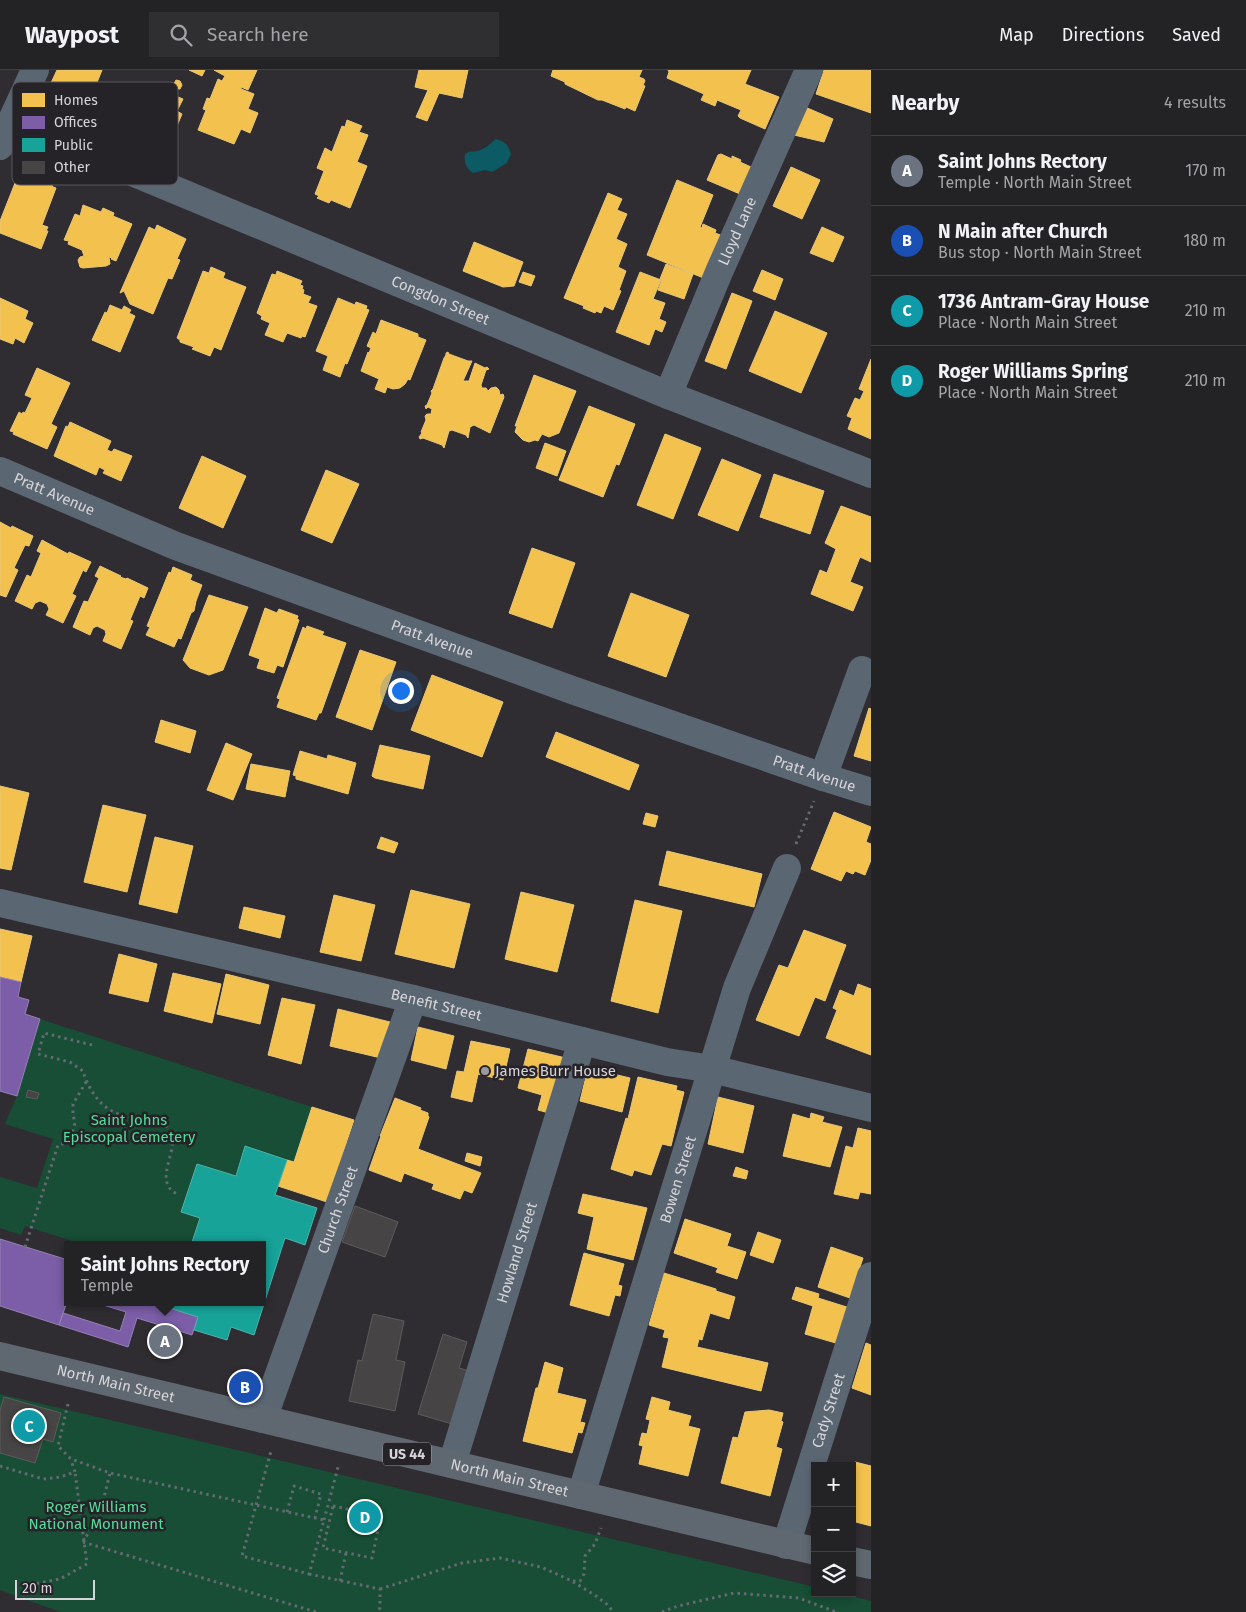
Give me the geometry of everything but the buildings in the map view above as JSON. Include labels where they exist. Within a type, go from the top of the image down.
[{"type":"main road","name":"North Main Street","points":[[0,1356],[811,1551]]},
{"type":"main road","points":[[856,1561],[871,1565]]},
{"type":"street","points":[[30,82],[36,70]]},
{"type":"street","name":"Lloyd Lane","points":[[668,395],[719,272],[809,70]]},
{"type":"street","points":[[0,146],[12,122]]},
{"type":"street","name":"Congdon Street","points":[[163,185],[668,395],[871,474]]},
{"type":"street","name":"Pratt Avenue","points":[[0,471],[176,546],[572,690],[871,792]]},
{"type":"street","points":[[823,777],[862,670]]},
{"type":"street","name":"Bowen Street","points":[[581,1496],[737,988],[787,868]]},
{"type":"street","name":"Benefit Street","points":[[0,903],[413,999],[667,1062],[712,1068],[871,1108]]},
{"type":"street","name":"Church Street","points":[[263,1419],[413,999]]},
{"type":"street","name":"Howland Street","points":[[452,1464],[582,1041]]},
{"type":"street","name":"Cady Street","points":[[786,1545],[871,1276]]},
{"type":"path","points":[[787,868],[823,777]]},
{"type":"path","points":[[92,1045],[44,1033],[38,1054],[70,1062],[77,1066],[83,1071],[86,1082],[96,1098],[106,1107],[124,1116],[148,1117],[158,1120],[168,1128],[171,1134],[172,1145],[166,1183],[169,1190],[177,1194]]},
{"type":"path","points":[[25,1247],[58,1145],[70,1142],[74,1132],[73,1104],[86,1082]]},
{"type":"path","points":[[68,1404],[58,1446],[71,1459],[110,1473],[324,1520]]},
{"type":"path","points":[[270,1451],[242,1556],[310,1574],[380,1589],[462,1563],[500,1558],[541,1567],[572,1581],[608,1604],[613,1612]]},
{"type":"path","points":[[24,1586],[60,1579],[87,1564],[71,1459]]},
{"type":"path","points":[[0,1466],[43,1479],[60,1477],[74,1472]]},
{"type":"path","points":[[310,1574],[338,1467]]},
{"type":"path","points":[[83,1542],[100,1513],[110,1473]]},
{"type":"path","points":[[287,1512],[294,1486],[321,1494],[315,1518]]},
{"type":"path","points":[[332,1506],[381,1516],[372,1558],[346,1553],[323,1548],[332,1506]]},
{"type":"path","points":[[572,1581],[580,1581],[584,1574],[584,1556],[594,1544],[601,1528]]},
{"type":"path","points":[[83,1542],[316,1612]]},
{"type":"path","points":[[340,1581],[346,1553]]},
{"type":"path","points":[[376,1612],[380,1608],[380,1589]]},
{"type":"path","points":[[662,1612],[678,1606],[734,1593],[799,1598],[836,1612]]},
{"type":"green space","name":"Saint Johns Episcopal Cemetery","points":[[40,1019],[312,1107],[294,1162],[245,1146],[236,1176],[197,1164],[181,1212],[200,1218],[192,1241],[72,1241],[25,1226],[21,1235],[0,1228],[0,1177],[37,1188],[53,1139],[5,1124],[17,1096]]},
{"type":"green space","name":"Roger Williams National Monument","points":[[0,1394],[811,1586],[811,1597],[856,1597],[871,1601],[871,1612],[60,1612],[0,1590]]},
{"type":"water","points":[[496,139],[506,144],[509,148],[511,154],[507,163],[492,172],[485,170],[473,173],[466,165],[465,154],[482,149]]},
{"type":"place","name":"James Burr House","points":[[485,1071]]},
{"type":"place","name":"Saint Johns Rectory","points":[[165,1341]]},
{"type":"place","name":"N Main after Church","points":[[245,1387]]},
{"type":"place","name":"1736 Antram-Gray House","points":[[29,1426]]},
{"type":"place","name":"Roger Williams Spring","points":[[365,1517]]}]
